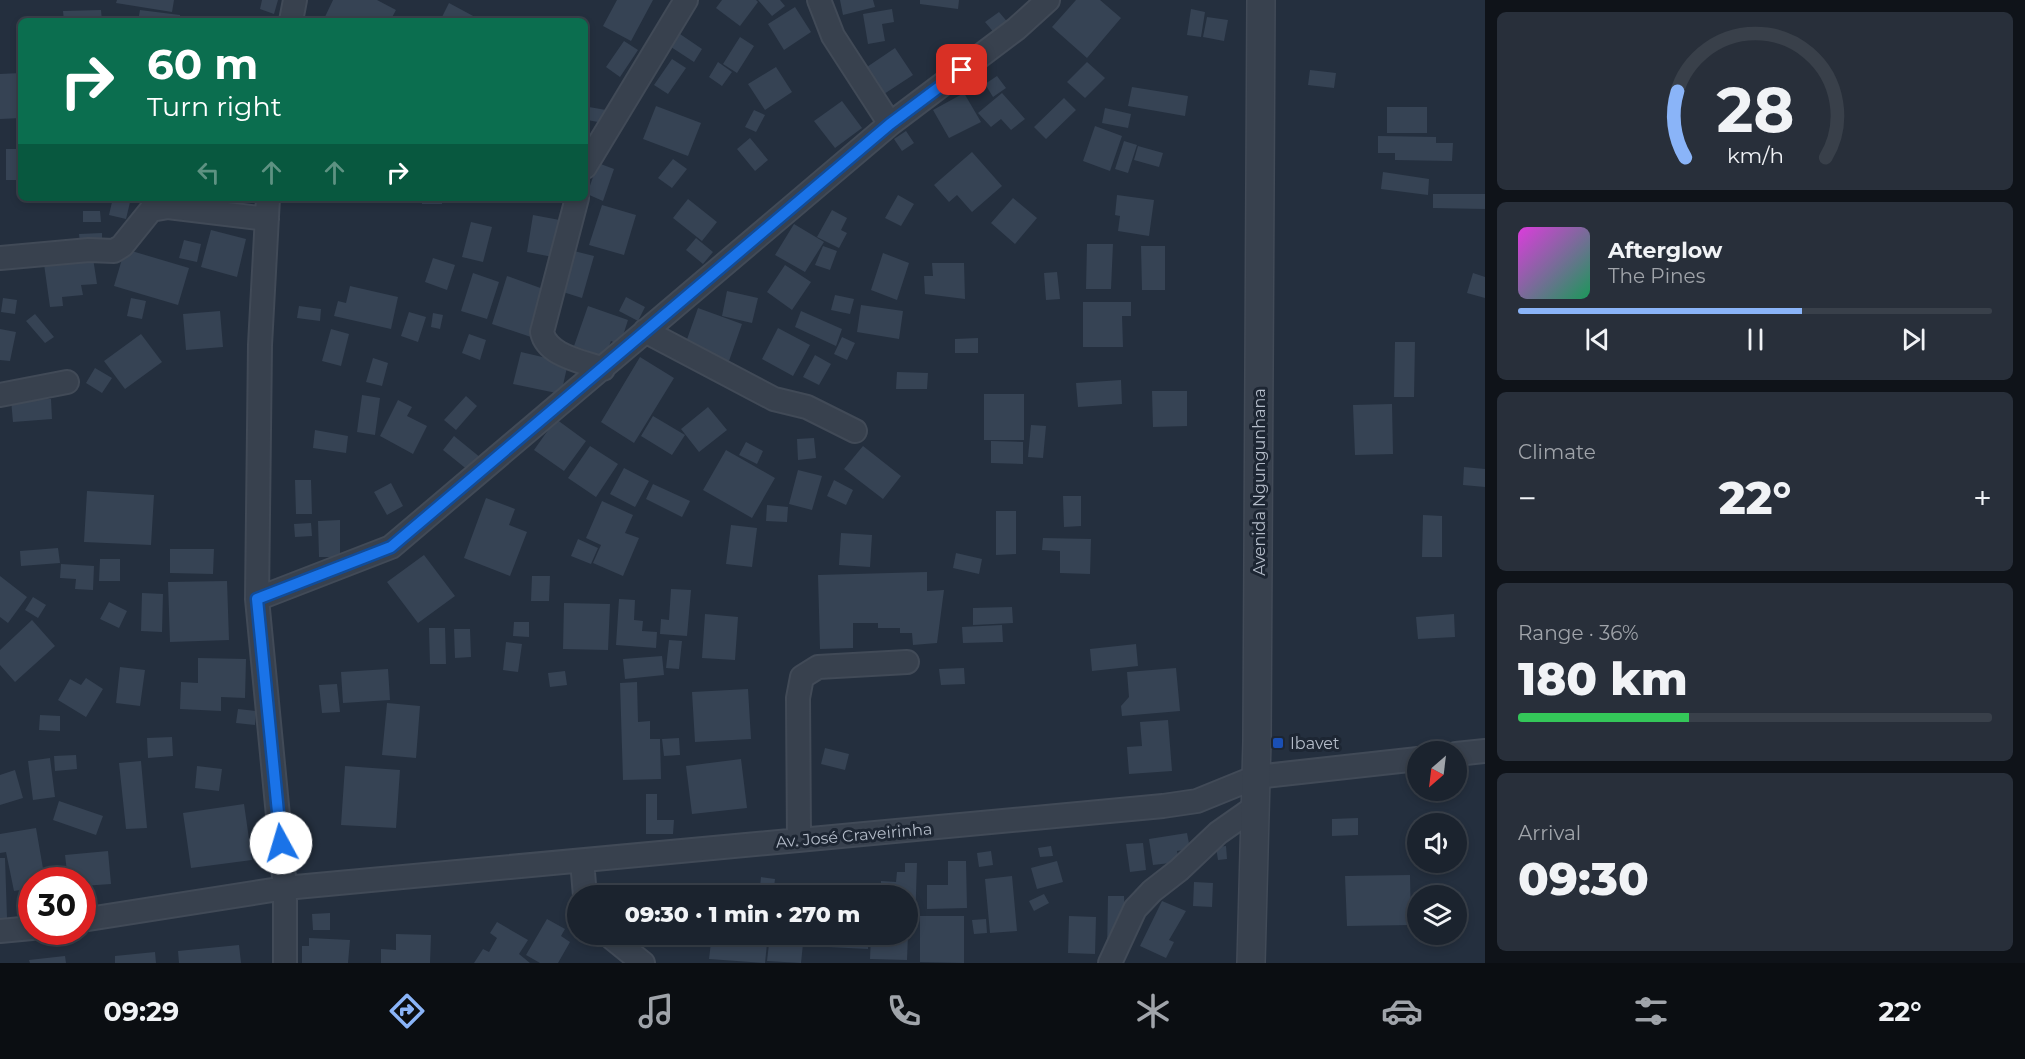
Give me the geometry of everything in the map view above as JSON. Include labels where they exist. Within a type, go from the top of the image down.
[{"type":"street","points":[[292,18],[295,0]]},
{"type":"street","points":[[588,162],[686,0]]},
{"type":"street","points":[[819,0],[833,36],[890,124]]},
{"type":"street","points":[[257,599],[391,547],[890,124],[1016,29],[1048,0]]},
{"type":"street","name":"Avenida Ngungunhana","points":[[1251,963],[1256,777],[1261,0]]},
{"type":"street","points":[[576,201],[542,332],[544,342],[551,349],[603,369]]},
{"type":"street","points":[[0,258],[114,250],[122,246],[151,210],[168,207],[267,208],[260,345],[257,599],[285,888],[285,963]]},
{"type":"street","points":[[645,331],[774,399],[807,407],[855,431]]},
{"type":"street","points":[[0,395],[67,382]]},
{"type":"street","points":[[799,840],[798,698],[802,677],[818,667],[907,662]]},
{"type":"street","points":[[1467,753],[1485,751]]},
{"type":"street","name":"Av. José Craveirinha","points":[[96,918],[285,888],[1164,806],[1197,801],[1256,777],[1407,760]]},
{"type":"street","points":[[1110,963],[1135,909],[1218,833],[1255,807]]},
{"type":"street","points":[[582,861],[584,885]]},
{"type":"street","points":[[0,931],[18,929]]},
{"type":"street","points":[[621,945],[643,963]]},
{"type":"building","points":[[117,0],[174,0],[172,12],[116,3]]},
{"type":"building","points":[[262,0],[278,0],[274,14],[260,9]]},
{"type":"building","points":[[333,0],[377,0],[396,10],[392,18],[324,18]]},
{"type":"building","points":[[617,0],[653,0],[631,41],[603,26]]},
{"type":"building","points":[[722,0],[756,0],[758,2],[740,26],[716,8]]},
{"type":"building","points":[[758,0],[780,0],[785,6],[772,16]]},
{"type":"building","points":[[840,0],[873,0],[875,7],[843,15]]},
{"type":"building","points":[[920,0],[959,0],[958,9],[920,4]]},
{"type":"building","points":[[1076,0],[1100,0],[1121,18],[1087,58],[1052,27]]},
{"type":"building","points":[[449,3],[475,17],[474,18],[442,18]]},
{"type":"building","points":[[795,7],[811,32],[784,50],[768,24]]},
{"type":"building","points":[[892,9],[894,22],[882,24],[885,41],[868,44],[863,14]]},
{"type":"building","points":[[1191,9],[1205,12],[1201,37],[1187,35]]},
{"type":"building","points":[[101,10],[102,18],[64,18],[63,11]]},
{"type":"building","points":[[140,10],[180,15],[180,18],[139,18]]},
{"type":"building","points":[[999,12],[1010,25],[996,35],[985,22]]},
{"type":"building","points":[[1207,17],[1228,20],[1224,41],[1203,37]]},
{"type":"building","points":[[680,34],[702,49],[694,62],[671,47]]},
{"type":"building","points":[[740,37],[754,46],[737,73],[723,64]]},
{"type":"building","points":[[624,41],[638,50],[620,77],[606,67]]},
{"type":"building","points":[[895,48],[913,75],[881,96],[864,69]]},
{"type":"building","points":[[672,59],[686,68],[668,94],[654,85]]},
{"type":"building","points":[[718,62],[732,72],[722,86],[709,77]]},
{"type":"building","points":[[1087,62],[1105,78],[1085,98],[1067,82]]},
{"type":"building","points":[[776,67],[792,92],[765,110],[748,84]]},
{"type":"building","points":[[1310,70],[1336,73],[1334,88],[1308,85]]},
{"type":"building","points":[[18,73],[18,118],[0,119],[0,74]]},
{"type":"building","points":[[997,76],[1006,88],[993,97],[985,84]]},
{"type":"building","points":[[1132,87],[1188,96],[1185,116],[1128,106]]},
{"type":"building","points":[[964,93],[981,122],[949,138],[933,110]]},
{"type":"building","points":[[1002,93],[1025,119],[1011,130],[1001,119],[991,127],[978,113]]},
{"type":"building","points":[[1064,98],[1076,110],[1046,139],[1034,127]]},
{"type":"building","points":[[842,101],[862,128],[835,148],[814,121]]},
{"type":"building","points":[[656,106],[701,123],[688,156],[643,139]]},
{"type":"building","points":[[589,107],[606,110],[604,123],[588,120]]},
{"type":"building","points":[[1387,107],[1427,107],[1427,133],[1387,133]]},
{"type":"building","points":[[1105,108],[1131,114],[1128,128],[1102,123]]},
{"type":"building","points":[[754,110],[765,115],[756,132],[745,127]]},
{"type":"building","points":[[1095,126],[1122,136],[1110,171],[1083,161]]},
{"type":"building","points":[[906,131],[914,143],[902,151],[894,139]]},
{"type":"building","points":[[1378,136],[1436,137],[1436,143],[1453,143],[1452,161],[1395,160],[1395,153],[1378,153]]},
{"type":"building","points":[[750,138],[768,160],[755,171],[737,149]]},
{"type":"building","points":[[1124,141],[1137,145],[1128,173],[1115,169]]},
{"type":"building","points":[[1138,146],[1163,153],[1159,167],[1134,160]]},
{"type":"building","points":[[6,149],[18,149],[18,180],[6,180]]},
{"type":"building","points":[[972,152],[1002,186],[972,212],[957,195],[949,202],[934,185]]},
{"type":"building","points":[[673,159],[687,169],[672,188],[658,178]]},
{"type":"building","points":[[598,163],[614,169],[603,201],[588,194]]},
{"type":"building","points":[[1383,172],[1429,179],[1428,195],[1381,189]]},
{"type":"building","points":[[1433,194],[1485,194],[1485,209],[1433,208]]},
{"type":"building","points":[[898,195],[914,204],[901,226],[885,218]]},
{"type":"building","points":[[1117,195],[1154,200],[1149,236],[1118,231],[1120,216],[1115,215]]},
{"type":"building","points":[[1013,198],[1037,218],[1015,244],[991,223]]},
{"type":"building","points":[[688,199],[717,222],[702,241],[673,218]]},
{"type":"building","points":[[109,201],[130,201],[126,219],[109,215],[112,202]]},
{"type":"building","points":[[422,201],[442,201],[442,204],[422,204]]},
{"type":"building","points":[[602,205],[636,215],[624,255],[589,245]]},
{"type":"building","points":[[832,210],[847,218],[841,230],[847,233],[839,248],[817,237]]},
{"type":"building","points":[[83,211],[100,211],[101,222],[83,222]]},
{"type":"building","points":[[533,215],[565,221],[558,258],[527,252]]},
{"type":"building","points":[[471,222],[492,227],[483,262],[462,257]]},
{"type":"building","points":[[794,224],[824,242],[805,272],[775,255]]},
{"type":"building","points":[[211,230],[246,239],[237,277],[201,267]]},
{"type":"building","points":[[102,233],[102,244],[80,244],[79,234]]},
{"type":"building","points":[[696,238],[713,252],[703,264],[686,250]]},
{"type":"building","points":[[184,240],[201,244],[197,262],[179,258]]},
{"type":"building","points":[[1087,244],[1113,244],[1111,289],[1086,289]]},
{"type":"building","points":[[823,246],[837,251],[830,270],[815,265]]},
{"type":"building","points":[[1141,246],[1165,246],[1165,290],[1142,290]]},
{"type":"building","points":[[125,249],[189,268],[178,305],[114,286]]},
{"type":"building","points":[[574,251],[594,256],[582,298],[563,292]]},
{"type":"building","points":[[883,253],[909,263],[897,300],[871,290]]},
{"type":"building","points":[[93,258],[97,284],[81,285],[83,295],[62,297],[63,306],[50,307],[44,264]]},
{"type":"building","points":[[433,258],[455,265],[447,290],[425,282]]},
{"type":"building","points":[[932,263],[964,263],[965,299],[925,294],[924,276],[933,276]]},
{"type":"building","points":[[785,265],[811,282],[792,310],[767,292]]},
{"type":"building","points":[[1057,272],[1060,299],[1046,300],[1044,273]]},
{"type":"building","points":[[473,273],[499,282],[487,319],[461,311]]},
{"type":"building","points":[[1473,273],[1485,277],[1485,298],[1467,293]]},
{"type":"building","points":[[507,276],[546,290],[531,337],[492,324]]},
{"type":"building","points":[[350,286],[398,297],[391,329],[334,316],[338,301],[346,303]]},
{"type":"building","points":[[727,291],[758,298],[752,323],[722,316]]},
{"type":"building","points":[[835,295],[854,299],[850,314],[831,310]]},
{"type":"building","points":[[626,297],[645,307],[638,321],[619,311]]},
{"type":"building","points":[[3,298],[17,300],[15,314],[1,312]]},
{"type":"building","points":[[131,298],[146,301],[142,319],[127,316]]},
{"type":"building","points":[[1083,302],[1131,302],[1131,316],[1122,316],[1123,347],[1083,347]]},
{"type":"building","points":[[861,305],[903,311],[899,339],[857,332]]},
{"type":"building","points":[[299,306],[321,309],[320,321],[297,318]]},
{"type":"building","points":[[588,306],[628,320],[620,345],[611,341],[605,357],[574,346]]},
{"type":"building","points":[[698,308],[742,324],[729,361],[685,345]]},
{"type":"building","points":[[220,311],[223,347],[186,350],[183,314]]},
{"type":"building","points":[[801,311],[842,329],[836,346],[795,327]]},
{"type":"building","points":[[409,312],[426,317],[418,342],[401,336]]},
{"type":"building","points":[[433,313],[443,315],[440,329],[431,327]]},
{"type":"building","points":[[35,314],[54,337],[45,343],[26,321]]},
{"type":"building","points":[[778,328],[810,345],[793,376],[762,359]]},
{"type":"building","points":[[0,329],[16,332],[10,361],[0,360]]},
{"type":"building","points":[[331,329],[349,334],[341,366],[322,361]]},
{"type":"building","points":[[141,334],[162,362],[125,389],[104,361]]},
{"type":"building","points":[[469,334],[486,340],[480,360],[462,353]]},
{"type":"building","points":[[842,337],[855,343],[847,360],[834,354]]},
{"type":"building","points":[[978,338],[978,353],[955,353],[955,339]]},
{"type":"building","points":[[1395,342],[1415,342],[1414,397],[1394,397]]},
{"type":"building","points":[[521,352],[568,363],[561,394],[513,384]]},
{"type":"building","points":[[815,355],[831,364],[819,385],[803,377]]},
{"type":"building","points":[[640,357],[674,378],[634,443],[601,422]]},
{"type":"building","points":[[373,358],[388,363],[382,386],[366,382]]},
{"type":"building","points":[[95,368],[112,378],[102,393],[86,383]]},
{"type":"building","points":[[897,372],[928,373],[927,389],[896,389]]},
{"type":"building","points":[[1121,380],[1122,404],[1078,407],[1076,383]]},
{"type":"building","points":[[1152,391],[1187,391],[1187,426],[1153,427]]},
{"type":"building","points":[[984,394],[1024,394],[1024,440],[984,440]]},
{"type":"building","points":[[362,395],[380,398],[375,435],[357,432]]},
{"type":"building","points":[[466,396],[477,406],[456,430],[444,420]]},
{"type":"building","points":[[51,399],[52,419],[13,422],[11,400]]},
{"type":"building","points":[[398,400],[412,407],[407,416],[427,426],[413,454],[380,436]]},
{"type":"building","points":[[1392,404],[1393,454],[1355,455],[1353,405]]},
{"type":"building","points":[[708,407],[727,430],[699,452],[681,429]]},
{"type":"building","points":[[653,416],[685,435],[672,455],[641,436]]},
{"type":"building","points":[[556,419],[586,441],[564,471],[534,450]]},
{"type":"building","points":[[1031,425],[1046,426],[1043,458],[1028,457]]},
{"type":"building","points":[[315,430],[348,436],[346,453],[313,448]]},
{"type":"building","points":[[454,436],[481,458],[469,471],[443,450]]},
{"type":"building","points":[[814,438],[816,458],[798,460],[797,439]]},
{"type":"building","points":[[991,441],[1023,442],[1023,464],[991,463]]},
{"type":"building","points":[[746,442],[763,451],[757,464],[739,455]]},
{"type":"building","points":[[590,446],[618,464],[596,497],[568,478]]},
{"type":"building","points":[[863,446],[901,476],[883,499],[844,469]]},
{"type":"building","points":[[726,450],[775,478],[752,518],[703,490]]},
{"type":"building","points":[[1464,467],[1485,469],[1485,487],[1463,485]]},
{"type":"building","points":[[624,468],[649,481],[635,507],[610,494]]},
{"type":"building","points":[[798,470],[822,476],[812,510],[789,504]]},
{"type":"building","points":[[295,480],[311,480],[312,514],[296,514]]},
{"type":"building","points":[[834,480],[853,490],[846,505],[827,496]]},
{"type":"building","points":[[391,483],[403,506],[387,515],[374,492]]},
{"type":"building","points":[[653,484],[690,501],[682,517],[646,499]]},
{"type":"building","points":[[87,491],[154,495],[151,545],[84,542]]},
{"type":"building","points":[[1063,496],[1081,496],[1081,526],[1064,527]]},
{"type":"building","points":[[486,498],[515,509],[509,525],[527,532],[510,576],[464,558]]},
{"type":"building","points":[[602,501],[633,515],[625,533],[639,538],[623,576],[593,563],[601,545],[586,538]]},
{"type":"building","points":[[767,505],[788,507],[787,522],[766,521]]},
{"type":"building","points":[[996,511],[1016,511],[1016,554],[996,555]]},
{"type":"building","points":[[1423,515],[1442,516],[1442,557],[1422,557]]},
{"type":"building","points":[[340,520],[340,557],[319,557],[318,521]]},
{"type":"building","points":[[311,523],[312,536],[295,537],[294,524]]},
{"type":"building","points":[[731,525],[757,528],[752,567],[726,564]]},
{"type":"building","points":[[841,533],[872,535],[870,567],[839,565]]},
{"type":"building","points":[[1043,538],[1091,539],[1090,574],[1060,573],[1060,551],[1042,550]]},
{"type":"building","points":[[578,539],[598,548],[591,564],[571,556]]},
{"type":"building","points":[[58,548],[60,563],[21,566],[20,551]]},
{"type":"building","points":[[170,549],[214,549],[213,574],[170,573]]},
{"type":"building","points":[[956,553],[982,559],[979,574],[953,568]]},
{"type":"building","points":[[424,555],[455,596],[418,623],[387,582]]},
{"type":"building","points":[[100,559],[120,559],[120,581],[99,581]]},
{"type":"building","points":[[61,564],[94,566],[93,590],[75,589],[76,579],[60,578]]},
{"type":"building","points":[[927,572],[927,591],[944,590],[937,643],[913,645],[912,633],[900,633],[900,628],[878,628],[878,623],[853,623],[853,648],[820,649],[818,575]]},
{"type":"building","points":[[0,576],[27,597],[8,623],[0,617]]},
{"type":"building","points":[[532,576],[550,576],[549,601],[531,601]]},
{"type":"building","points":[[227,581],[229,640],[170,642],[168,582]]},
{"type":"building","points":[[671,589],[691,590],[687,636],[660,634],[661,619],[669,620]]},
{"type":"building","points":[[142,593],[163,594],[162,632],[141,631]]},
{"type":"building","points":[[33,597],[46,605],[38,618],[25,610]]},
{"type":"building","points":[[619,599],[635,600],[634,620],[643,621],[642,631],[657,632],[656,648],[616,645]]},
{"type":"building","points":[[109,602],[127,611],[119,628],[100,619]]},
{"type":"building","points":[[564,603],[610,604],[608,650],[563,649]]},
{"type":"building","points":[[1012,607],[1013,623],[973,625],[973,608]]},
{"type":"building","points":[[705,614],[738,617],[735,660],[702,658]]},
{"type":"building","points":[[1454,614],[1455,637],[1418,639],[1416,617]]},
{"type":"building","points":[[32,620],[55,646],[15,682],[0,665],[0,650]]},
{"type":"building","points":[[514,622],[529,622],[529,637],[513,636]]},
{"type":"building","points":[[1002,625],[1003,642],[963,643],[962,627]]},
{"type":"building","points":[[429,628],[445,628],[446,664],[430,664]]},
{"type":"building","points":[[454,629],[470,629],[471,657],[455,658]]},
{"type":"building","points":[[669,640],[682,641],[679,669],[666,668]]},
{"type":"building","points":[[506,642],[522,644],[518,672],[503,670]]},
{"type":"building","points":[[1136,644],[1138,666],[1092,671],[1090,649]]},
{"type":"building","points":[[662,656],[664,675],[625,679],[623,659]]},
{"type":"building","points":[[198,658],[246,659],[245,698],[221,697],[221,711],[180,709],[181,682],[198,683]]},
{"type":"building","points":[[120,667],[145,670],[140,706],[116,703]]},
{"type":"building","points":[[964,668],[965,684],[941,685],[939,669]]},
{"type":"building","points":[[1176,668],[1180,711],[1122,716],[1121,706],[1129,697],[1127,672]]},
{"type":"building","points":[[388,669],[390,700],[343,703],[341,672]]},
{"type":"building","points":[[565,671],[567,685],[550,687],[548,673]]},
{"type":"building","points":[[86,678],[103,689],[86,717],[58,700],[70,679],[81,685]]},
{"type":"building","points":[[637,682],[638,722],[650,721],[650,739],[660,739],[661,779],[623,780],[620,683]]},
{"type":"building","points":[[337,684],[340,712],[322,713],[319,685]]},
{"type":"building","points":[[748,689],[751,739],[695,742],[692,692]]},
{"type":"building","points":[[387,703],[420,706],[416,758],[382,755]]},
{"type":"building","points":[[238,709],[256,711],[255,725],[236,723]]},
{"type":"building","points":[[40,715],[60,716],[60,731],[39,730]]},
{"type":"building","points":[[1168,720],[1172,771],[1129,774],[1127,747],[1142,746],[1140,722]]},
{"type":"building","points":[[172,737],[173,756],[148,758],[147,738]]},
{"type":"building","points":[[679,738],[680,755],[664,756],[662,739]]},
{"type":"building","points":[[825,748],[849,754],[845,770],[821,764]]},
{"type":"building","points":[[76,755],[77,769],[55,771],[54,756]]},
{"type":"building","points":[[50,758],[55,797],[33,800],[28,761]]},
{"type":"building","points":[[741,759],[747,808],[692,814],[686,766]]},
{"type":"building","points":[[141,761],[147,828],[126,829],[119,763]]},
{"type":"building","points":[[197,766],[222,769],[219,791],[195,788]]},
{"type":"building","points":[[345,766],[400,770],[396,828],[341,825]]},
{"type":"building","points":[[15,770],[23,798],[0,805],[0,775]]},
{"type":"building","points":[[646,794],[657,794],[657,820],[674,820],[673,834],[646,834]]},
{"type":"building","points":[[59,801],[103,816],[96,835],[53,820]]},
{"type":"building","points":[[244,804],[252,860],[191,868],[183,813]]},
{"type":"building","points":[[1358,818],[1358,835],[1332,836],[1332,819]]},
{"type":"building","points":[[36,828],[43,867],[18,867],[18,890],[14,891],[6,852],[0,853],[0,834]]},
{"type":"building","points":[[1187,833],[1190,849],[1177,851],[1179,862],[1153,865],[1149,839]]},
{"type":"building","points":[[1143,843],[1146,870],[1130,872],[1126,844]]},
{"type":"building","points":[[1051,846],[1053,856],[1040,857],[1038,848]]},
{"type":"building","points":[[1226,846],[1227,859],[1218,860],[1216,847]]},
{"type":"building","points":[[108,851],[111,884],[96,885],[96,867],[66,867],[65,855]]},
{"type":"building","points":[[991,851],[993,865],[979,867],[977,853]]},
{"type":"building","points":[[0,858],[5,858],[7,918],[0,918]]},
{"type":"building","points":[[948,861],[966,861],[967,908],[927,909],[927,885],[948,885]]},
{"type":"building","points":[[1057,861],[1063,882],[1037,889],[1031,868]]},
{"type":"building","points":[[905,863],[917,863],[916,885],[881,885],[881,881],[896,882],[897,872],[905,872]]},
{"type":"building","points":[[1410,875],[1410,885],[1407,885],[1407,925],[1347,926],[1345,876]]},
{"type":"building","points":[[1012,876],[1017,931],[990,933],[985,879]]},
{"type":"building","points":[[761,877],[775,879],[774,885],[760,885]]},
{"type":"building","points":[[1194,882],[1213,883],[1212,907],[1193,906]]},
{"type":"building","points":[[1044,894],[1049,903],[1034,911],[1029,901]]},
{"type":"building","points":[[1108,896],[1124,896],[1125,916],[1107,954]]},
{"type":"building","points":[[1162,901],[1186,911],[1169,940],[1174,942],[1166,958],[1140,946]]},
{"type":"building","points":[[330,913],[330,930],[313,930],[312,914]]},
{"type":"building","points":[[920,916],[964,916],[964,963],[920,962]]},
{"type":"building","points":[[1069,916],[1096,917],[1095,954],[1068,953]]},
{"type":"building","points":[[547,919],[565,929],[561,936],[567,940],[568,945],[558,963],[540,963],[526,955]]},
{"type":"building","points":[[986,919],[987,933],[974,934],[972,920]]},
{"type":"building","points":[[497,922],[528,940],[519,954],[530,963],[474,963],[483,949],[489,952],[497,938],[490,933]]},
{"type":"building","points":[[396,934],[431,935],[430,963],[381,963],[381,949],[396,950]]},
{"type":"building","points":[[309,938],[350,940],[348,963],[302,963],[302,946],[309,946]]},
{"type":"building","points":[[239,945],[241,963],[179,963],[178,951]]},
{"type":"building","points":[[711,945],[767,945],[765,963],[709,959]]},
{"type":"building","points":[[769,945],[803,945],[801,963],[767,961]]},
{"type":"building","points":[[828,945],[868,945],[868,949],[828,947]]},
{"type":"building","points":[[871,945],[908,945],[907,960],[870,959]]},
{"type":"building","points":[[155,952],[156,963],[115,963],[115,956]]},
{"type":"building","points":[[65,956],[66,963],[30,963],[29,960]]},
{"type":"place","name":"Ibavet","points":[[1278,743]]},
{"type":"route","points":[[281,843],[257,599],[391,547],[890,124],[962,70]]}]
